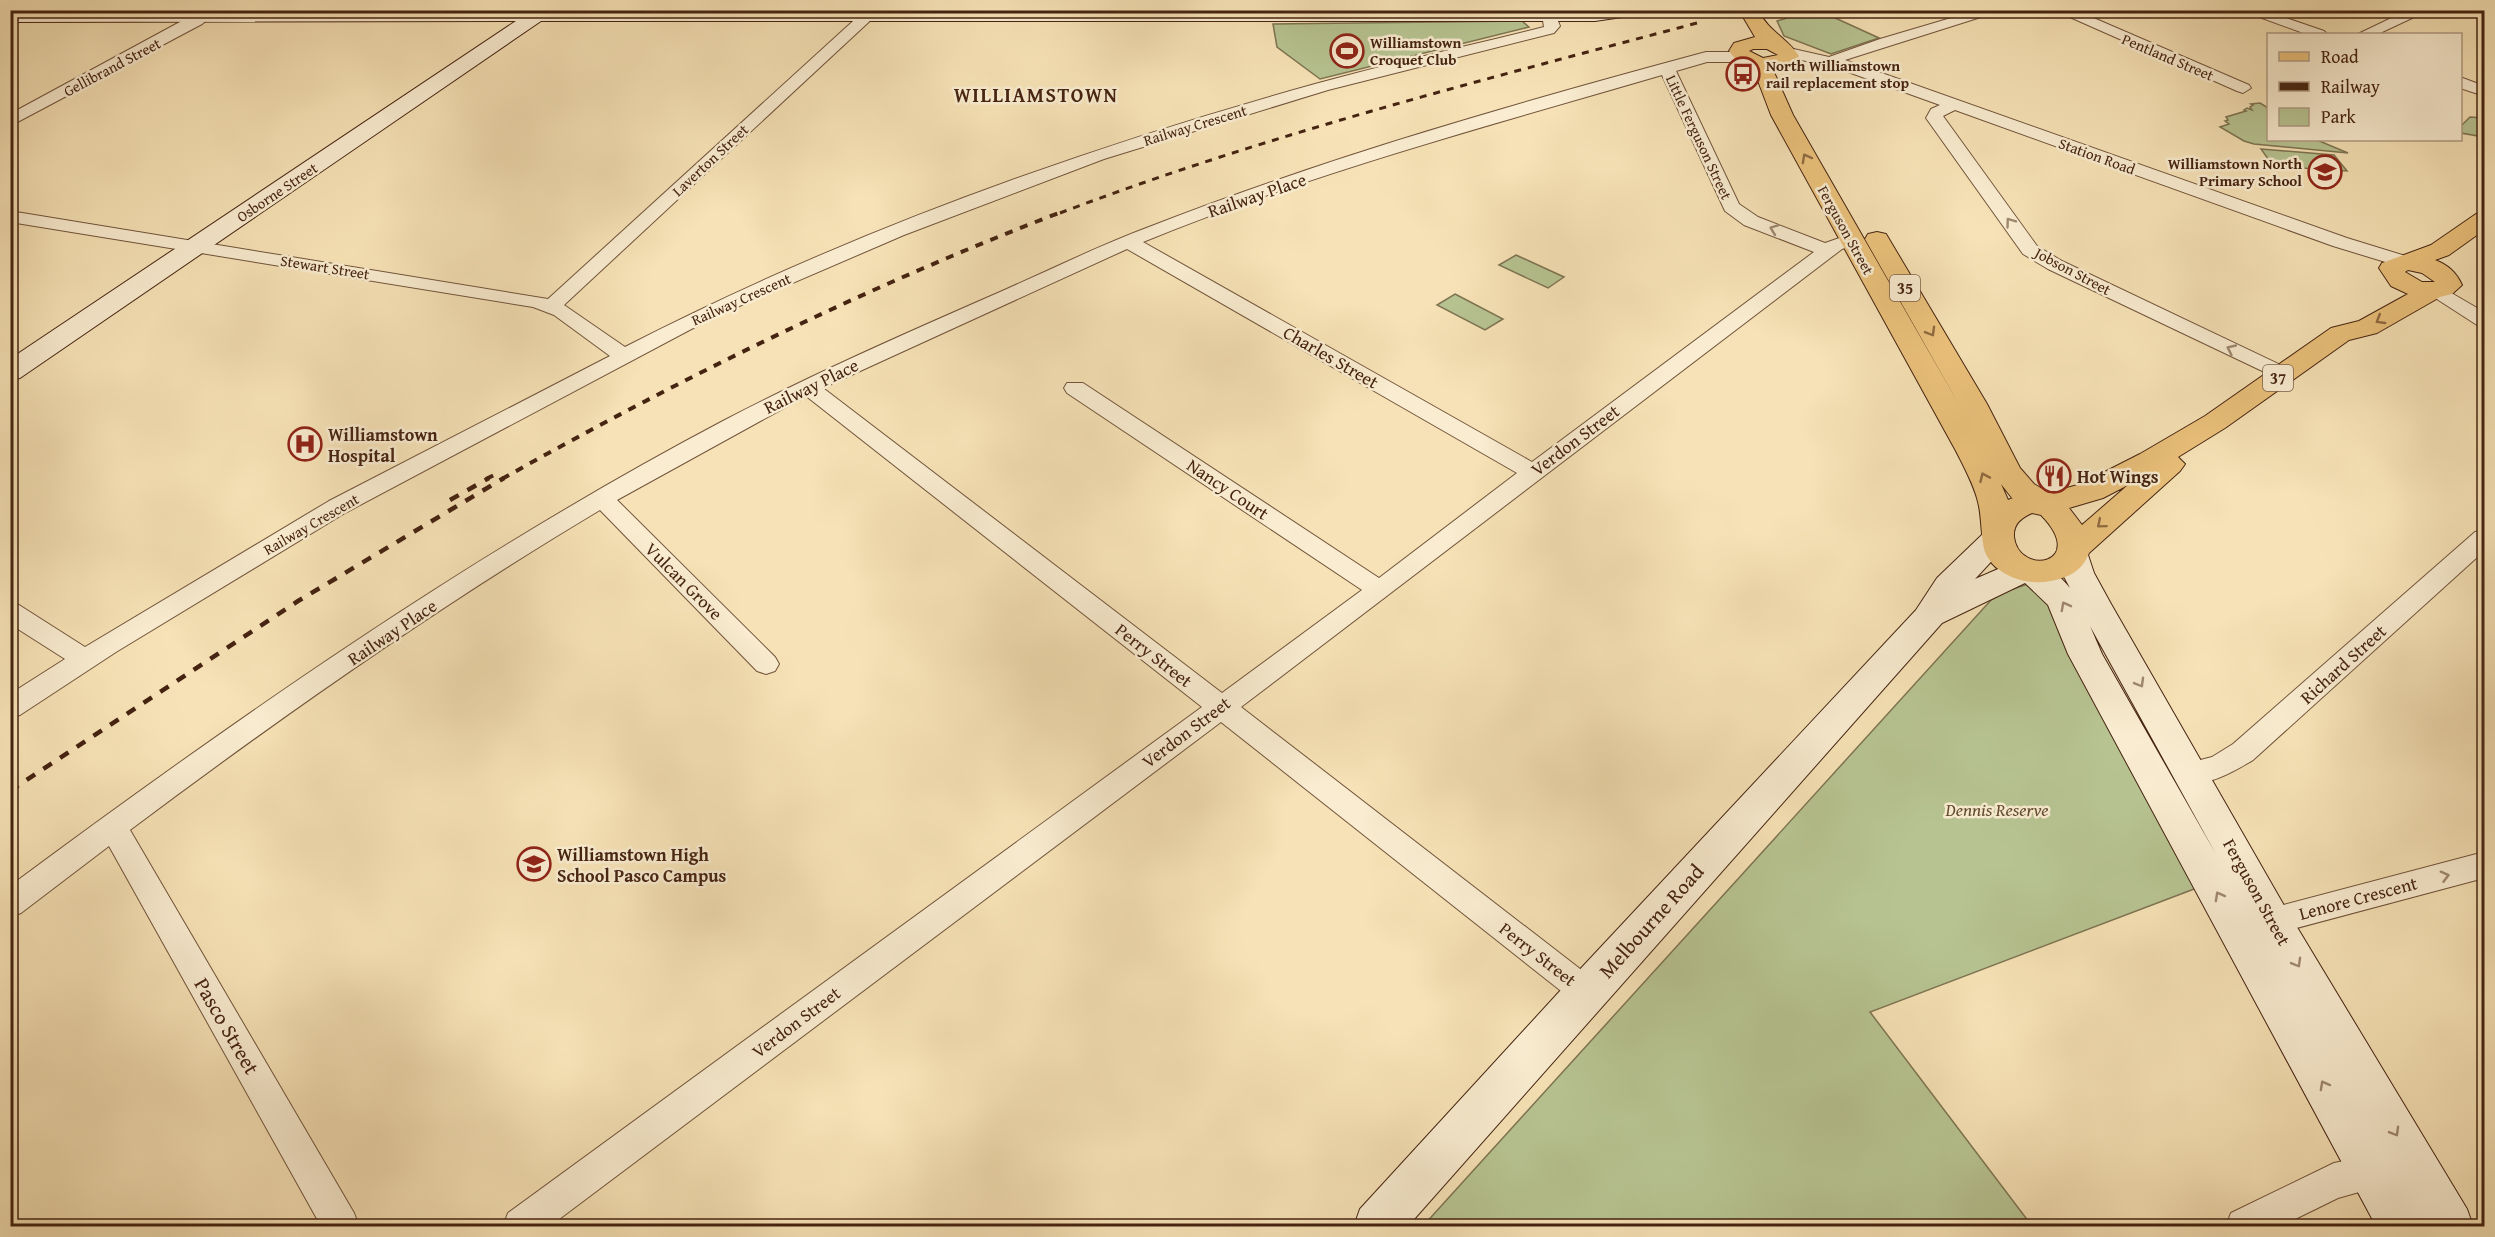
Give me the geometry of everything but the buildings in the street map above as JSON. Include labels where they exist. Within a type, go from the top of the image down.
[{"type":"main road","name":"Ferguson Street","points":[[1739,13],[1746,53],[1768,74],[1775,100],[1852,244],[1971,451],[1993,500],[1998,533]]},
{"type":"main road","name":"Ferguson Street","points":[[1739,13],[1786,56],[1786,83],[1852,244],[1973,404],[2007,472],[2023,491],[2045,503]]},
{"type":"main road","points":[[1746,53],[1760,42],[1786,56]]},
{"type":"main road","points":[[2442,286],[2412,286],[2400,268],[2440,250],[2484,219]]},
{"type":"main road","name":"37","points":[[2045,503],[2092,492],[2215,422],[2340,334],[2368,327],[2442,286],[2455,260],[2484,244]]},
{"type":"main road","name":"37","points":[[2340,334],[2349,315],[2387,290],[2400,268]]},
{"type":"main road","name":"37","points":[[2075,551],[2215,422]]},
{"type":"main road","points":[[1998,533],[2011,511],[2030,503],[2045,503]]},
{"type":"main road","name":"35","points":[[2045,503],[2067,526],[2075,551]]},
{"type":"main road","name":"35","points":[[1998,533],[2004,557],[2028,570]]},
{"type":"main road","points":[[2028,570],[2060,569],[2070,562],[2075,551]]},
{"type":"street","points":[[1828,65],[1885,42],[1996,10]]},
{"type":"street","name":"Pentland Street","points":[[2061,10],[2243,88]]},
{"type":"street","points":[[2247,10],[2316,33]]},
{"type":"street","points":[[2368,33],[2422,10]]},
{"type":"street","points":[[10,16],[209,13],[831,13],[868,15],[1493,13],[1540,20],[1622,11]]},
{"type":"street","name":"Gellibrand Street","points":[[10,121],[209,13]]},
{"type":"street","name":"Osborne Street","points":[[10,372],[540,13]]},
{"type":"street","name":"Laverton Street","points":[[552,306],[868,15]]},
{"type":"street","name":"Railway Crescent","points":[[10,708],[84,659],[337,507],[698,317],[1008,187],[1098,156],[1540,20]]},
{"type":"street","name":"Railway Place","points":[[10,904],[188,771],[443,597],[602,498],[806,387],[1129,242],[1196,216],[1321,174],[1706,57],[1746,53]]},
{"type":"street","name":"Station Road","points":[[1786,56],[1828,65],[2400,268]]},
{"type":"street","name":"Little Ferguson Street","points":[[1667,69],[1731,207],[1751,221],[1852,244]]},
{"type":"street","points":[[2462,83],[2484,90]]},
{"type":"street","points":[[10,102],[39,106]]},
{"type":"street","name":"Jobson Street","points":[[1948,107],[1935,115],[1936,121],[2030,249],[2055,265],[2284,374]]},
{"type":"street","name":"Stewart Street","points":[[10,216],[526,300],[552,306],[624,356]]},
{"type":"street","name":"Charles Street","points":[[1129,242],[1533,471]]},
{"type":"street","name":"Verdon Street","points":[[522,1227],[1380,590],[1533,471],[1852,244]]},
{"type":"street","points":[[2442,286],[2484,320]]},
{"type":"street","name":"Perry Street","points":[[806,387],[829,401],[1586,992]]},
{"type":"street","name":"Nancy Court","points":[[1075,388],[1380,590]]},
{"type":"street","name":"Vulcan Grove","points":[[602,498],[766,664]]},
{"type":"street","name":"Melbourne Road","points":[[1377,1227],[1586,992],[1928,618],[1948,586],[1998,533]]},
{"type":"street","name":"Richard Street","points":[[2191,773],[2219,766],[2243,752],[2484,538]]},
{"type":"street","name":"Ferguson Street","points":[[2075,551],[2075,565],[2082,582],[2191,773],[2261,936],[2372,1173],[2401,1227]]},
{"type":"street","name":"Melbourne Road","points":[[1928,618],[1965,597],[2028,570]]},
{"type":"street","name":"Ferguson Street","points":[[2028,570],[2045,582],[2064,601],[2085,654],[2261,936],[2450,1227]]},
{"type":"street","points":[[10,611],[84,659]]},
{"type":"street","name":"Pasco Street","points":[[112,826],[341,1227]]},
{"type":"street","name":"Lenore Crescent","points":[[2261,936],[2484,866]]},
{"type":"street","points":[[2244,1227],[2334,1180],[2372,1173]]},
{"type":"green space","points":[[1814,10],[1879,38],[1831,54],[1784,36],[1777,21]]},
{"type":"green space","name":"Williamstown Croquet Club","points":[[1522,21],[1529,27],[1320,79],[1277,47],[1273,24]]},
{"type":"green space","points":[[2260,103],[2267,107],[2267,141],[2319,141],[2348,153],[2254,144],[2220,127],[2229,124],[2225,121],[2228,120],[2226,117],[2246,111],[2244,110],[2247,108],[2252,110],[2250,107],[2253,105],[2251,104]]},
{"type":"green space","points":[[2470,117],[2484,118],[2484,137],[2462,133],[2462,125]]},
{"type":"green space","points":[[2261,149],[2334,155],[2347,171],[2273,166]]},
{"type":"green space","points":[[1516,255],[1564,277],[1548,288],[1499,265]]},
{"type":"green space","points":[[1455,294],[1503,319],[1485,330],[1437,305]]},
{"type":"green space","name":"Dennis Reserve","points":[[2031,583],[2046,594],[2202,886],[1870,1012],[2032,1226],[1423,1226],[1991,600],[2007,591]]},
{"type":"railway","points":[[1060,213],[1138,184],[1297,133],[1456,87],[1697,23]]},
{"type":"railway","points":[[502,479],[639,404],[778,334],[920,270],[1064,211]]},
{"type":"railway","points":[[486,479],[494,475]]},
{"type":"railway","points":[[450,500],[489,478]]},
{"type":"railway","points":[[10,791],[298,601],[504,478]]},
{"type":"place","name":"Williamstown Croquet Club","points":[[1347,51]]},
{"type":"place","name":"North Williamstown rail replacement stop","points":[[1743,74]]},
{"type":"place","name":"Williamstown North Primary School","points":[[2325,172]]},
{"type":"place","name":"Williamstown Hospital","points":[[305,444]]},
{"type":"place","name":"Hot Wings","points":[[2054,476]]},
{"type":"place","name":"Williamstown High School Pasco Campus","points":[[534,864]]},
{"type":"district","name":"WILLIAMSTOWN","points":[[1036,94]]}]
